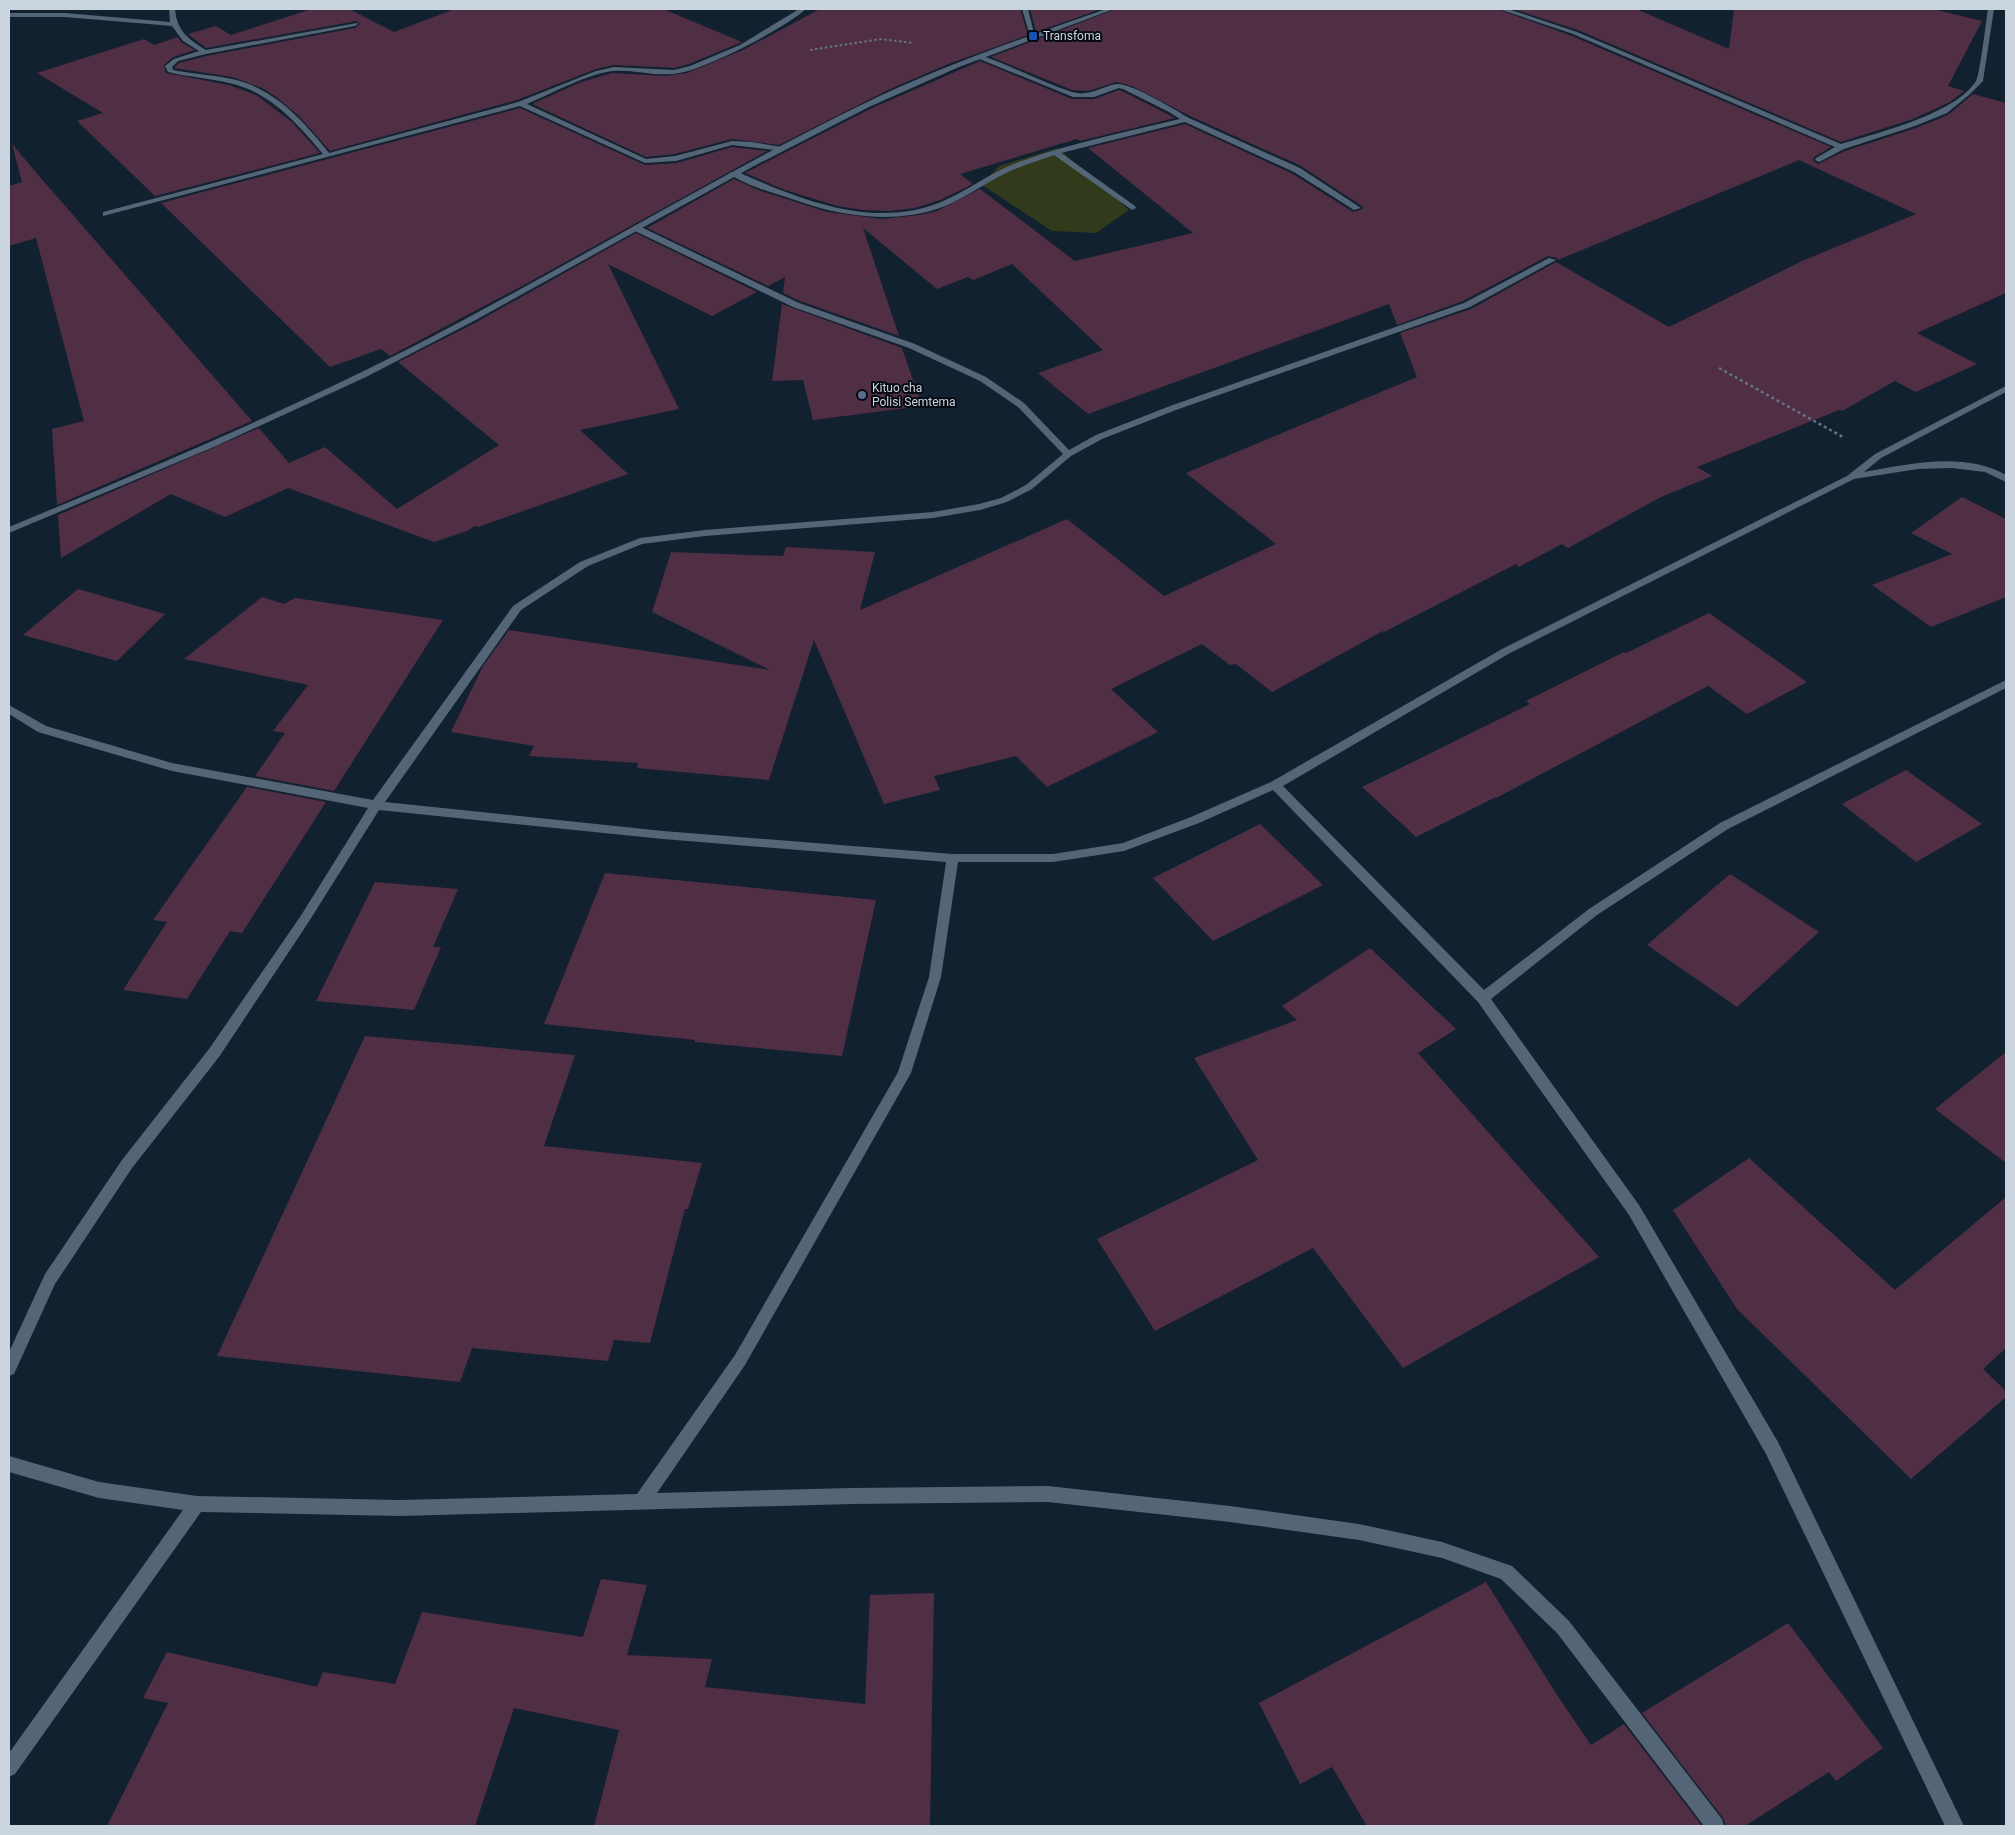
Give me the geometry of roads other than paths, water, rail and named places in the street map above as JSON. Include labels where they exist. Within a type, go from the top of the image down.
[{"type":"street","points":[[36,14],[49,9]]},
{"type":"street","points":[[172,9],[172,24],[184,39],[205,52]]},
{"type":"street","points":[[106,214],[521,104],[596,73],[614,69],[664,72],[683,70],[742,46],[803,9]]},
{"type":"street","points":[[1025,9],[1033,36]]},
{"type":"street","points":[[9,530],[143,476],[303,403],[411,350],[733,173],[918,81],[1033,36],[1111,9]]},
{"type":"street","points":[[1502,9],[1575,34],[1841,147]]},
{"type":"street","points":[[1819,160],[1841,147],[1912,124],[1944,111],[1967,94],[1980,81],[1991,9]]},
{"type":"street","points":[[9,15],[36,14],[172,24]]},
{"type":"street","points":[[328,156],[300,122],[278,102],[259,90],[232,81],[170,71],[168,66],[176,60],[205,52],[355,24]]},
{"type":"street","points":[[979,57],[1073,96],[1094,95],[1118,86],[1125,87],[1172,110],[1186,120],[1254,149],[1296,170],[1358,208]]},
{"type":"street","points":[[521,104],[645,161],[658,163],[671,161],[726,143],[743,143],[779,149]]},
{"type":"street","points":[[733,173],[778,194],[806,202],[849,212],[884,215],[924,210],[964,194],[1004,171],[1055,152],[1186,120]]},
{"type":"street","points":[[1055,152],[1132,208]]},
{"type":"street","points":[[636,228],[796,304],[912,346],[983,380],[1021,405],[1068,454]]},
{"type":"street","points":[[9,1369],[50,1280],[127,1164],[214,1053],[304,920],[376,805],[517,608],[584,564],[640,541],[705,533],[933,515],[980,507],[1004,500],[1029,488],[1068,454],[1099,437],[1173,408],[1467,305],[1552,260]]},
{"type":"street","points":[[9,709],[42,729],[172,768],[376,805],[663,835],[953,858],[1053,858],[1124,847],[1195,820],[1275,785],[1506,651],[1850,478],[1878,456],[2006,389]]},
{"type":"street","points":[[1850,478],[1914,466],[1939,466],[1986,469],[2006,479]]},
{"type":"street","points":[[1483,998],[1593,912],[1724,826],[2006,684]]},
{"type":"street","points":[[1275,785],[1483,998],[1634,1210],[1772,1448],[1952,1825]]},
{"type":"street","points":[[640,1502],[740,1360],[904,1073],[935,977],[953,858]]},
{"type":"street","points":[[9,1464],[99,1490],[197,1504],[400,1508],[852,1496],[1048,1494],[1230,1514],[1349,1531],[1442,1550],[1506,1572],[1563,1627],[1715,1826]]},
{"type":"street","points":[[9,1768],[197,1504]]},
{"type":"place","name":"Transfoma","points":[[1033,36]]},
{"type":"place","name":"Kituo cha Polisi Semtema","points":[[862,395]]}]
